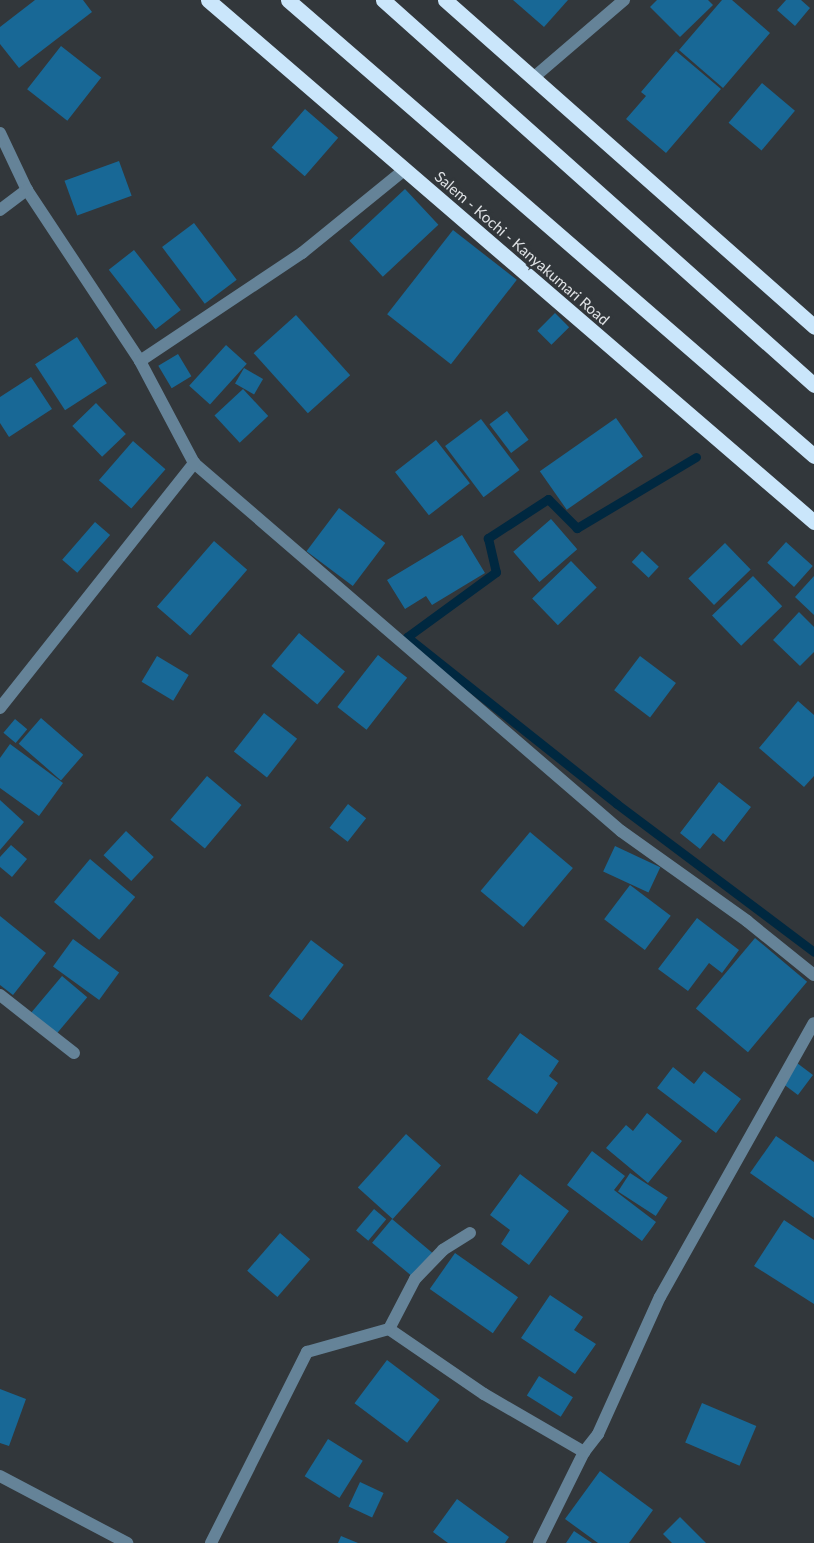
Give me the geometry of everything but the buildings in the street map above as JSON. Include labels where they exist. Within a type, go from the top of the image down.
[{"type":"highway","name":"Salem - Kochi - Kanyakumari Road","points":[[208,0],[814,522]]},
{"type":"highway","points":[[288,0],[814,456]]},
{"type":"highway","points":[[383,0],[814,386]]},
{"type":"highway","points":[[445,0],[814,327]]},
{"type":"street","points":[[532,78],[624,0]]},
{"type":"street","points":[[0,133],[27,190],[140,361],[194,463],[621,831],[747,921],[814,975]]},
{"type":"street","points":[[140,361],[302,253],[404,170]]},
{"type":"street","points":[[0,210],[27,190]]},
{"type":"street","points":[[0,708],[194,463]]},
{"type":"street","points":[[0,995],[74,1052]]},
{"type":"street","points":[[539,1543],[584,1452],[598,1434],[660,1297],[814,1023]]},
{"type":"street","points":[[211,1543],[307,1352],[389,1329],[415,1279],[443,1250],[470,1233]]},
{"type":"street","points":[[389,1329],[484,1394],[584,1452]]},
{"type":"street","points":[[0,1476],[127,1543]]},
{"type":"waterway","points":[[696,457],[577,528],[548,499],[488,538],[496,572],[407,637],[617,804],[814,952]]}]
